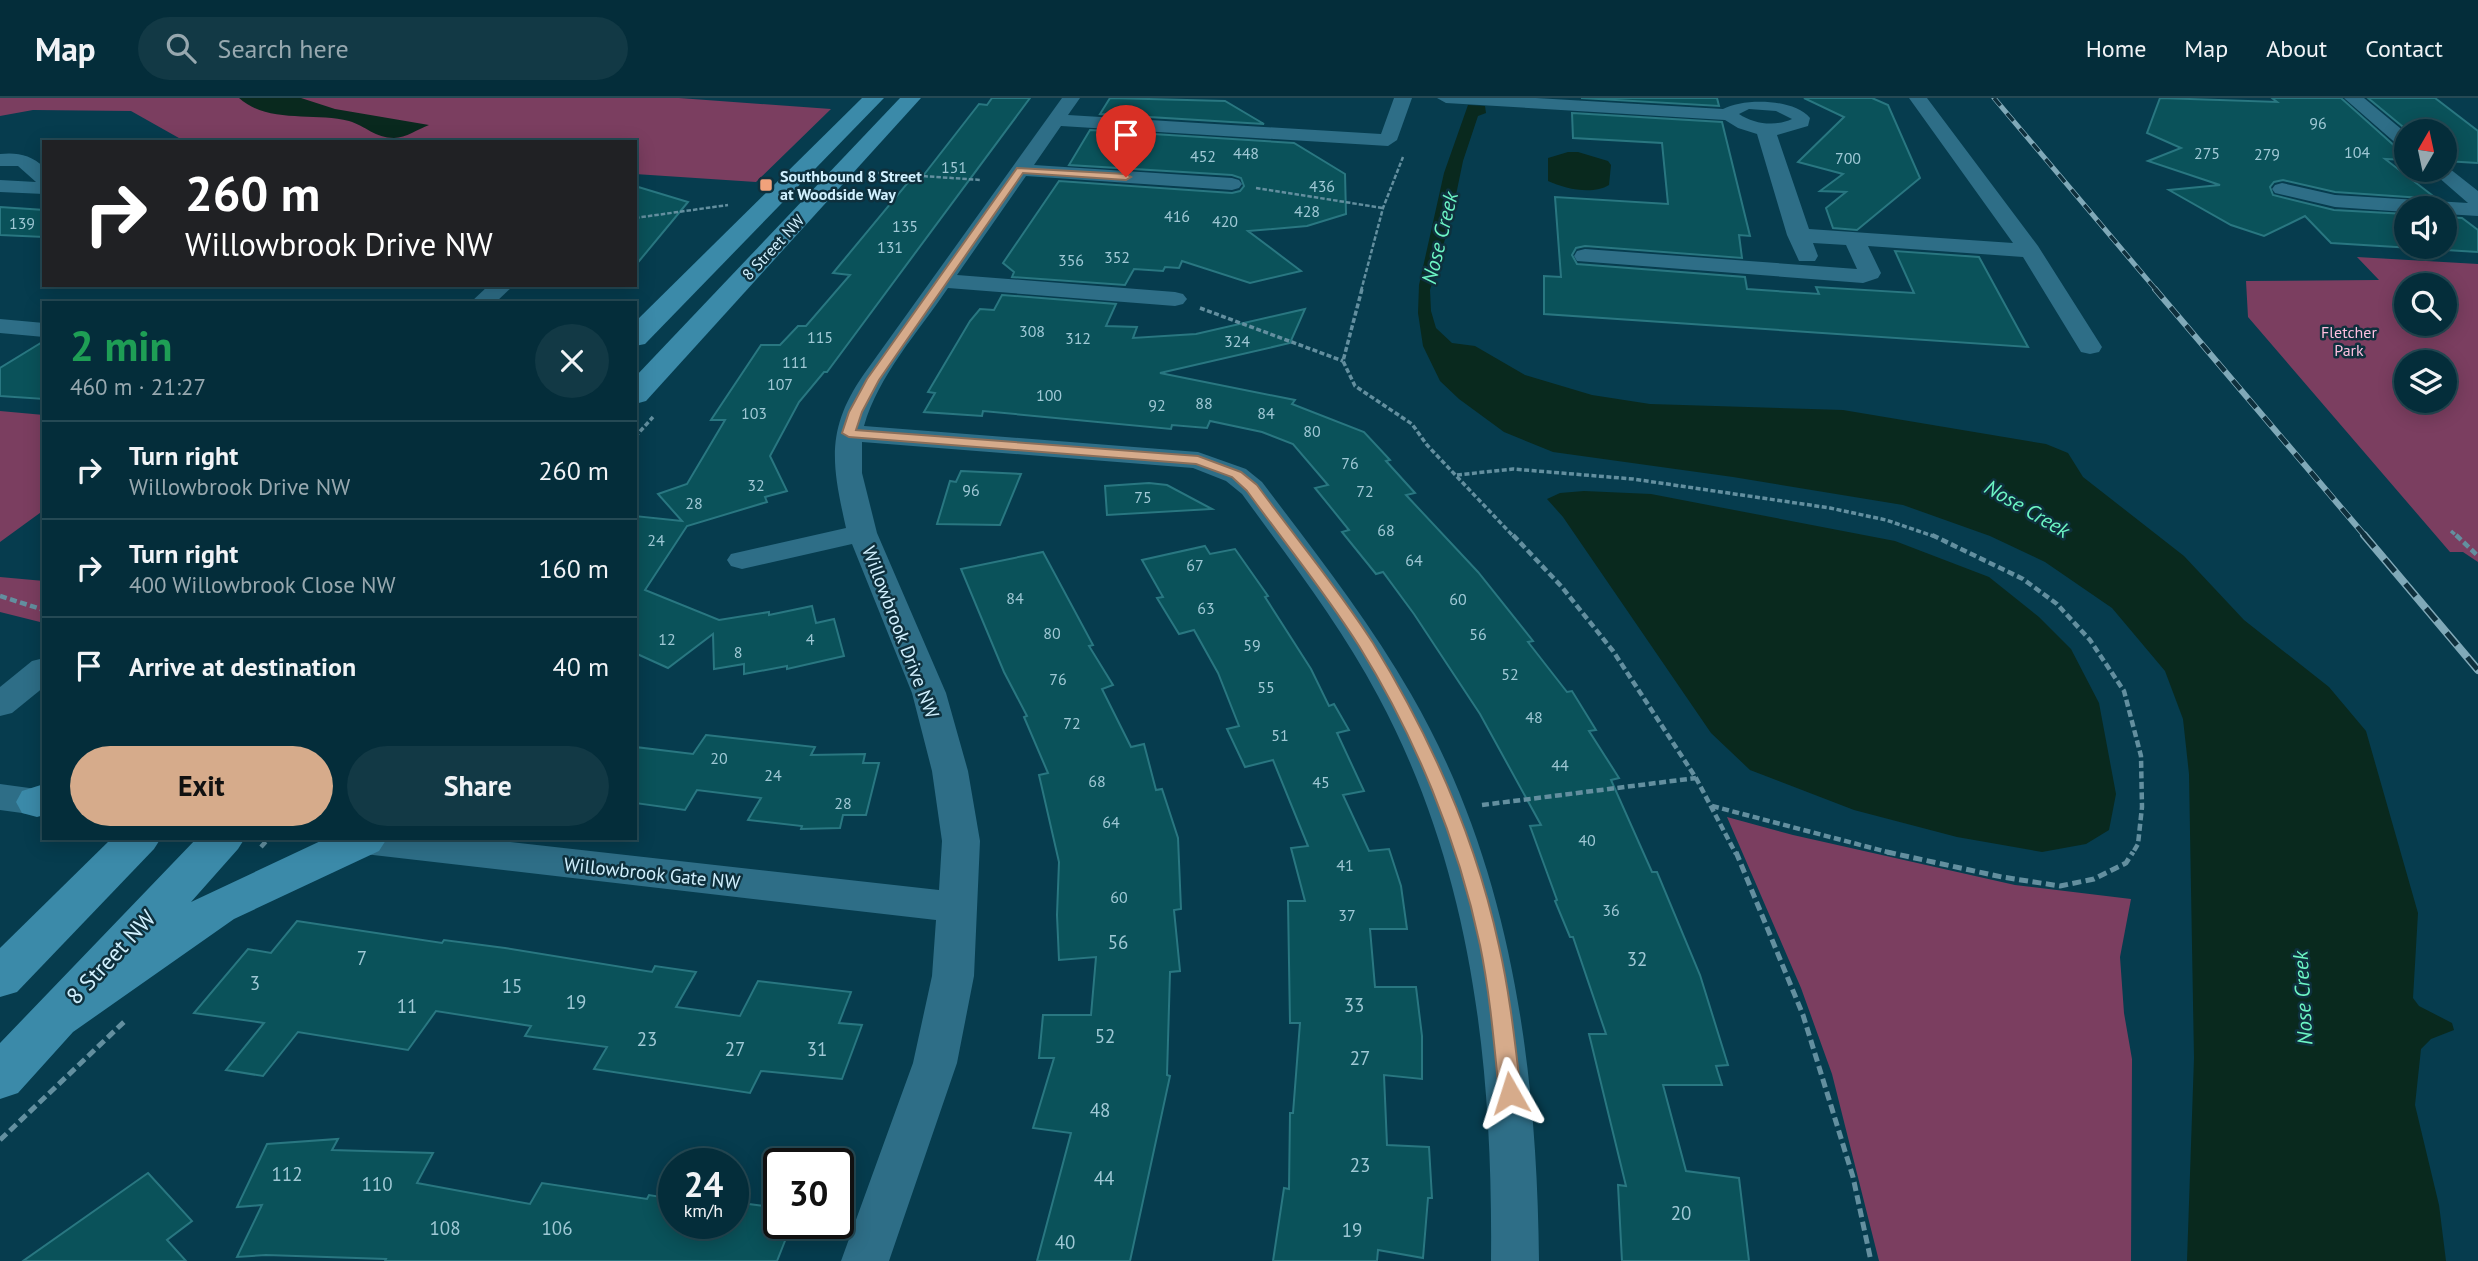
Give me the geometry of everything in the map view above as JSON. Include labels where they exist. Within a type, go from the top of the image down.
[{"type":"main road","name":"8 Street NW","points":[[637,336],[874,98]]},
{"type":"main road","name":"8 Street NW","points":[[637,393],[912,101]]},
{"type":"main road","points":[[0,978],[137,840]]},
{"type":"main road","name":"8 Street NW","points":[[0,1077],[221,840]]},
{"type":"main road","points":[[55,1018],[218,907],[354,840]]},
{"type":"street","points":[[1063,109],[1388,140],[1403,98]]},
{"type":"street","points":[[1446,98],[1730,115],[1743,124],[1765,128],[1794,126],[1801,122],[1801,118],[1787,109],[1759,101],[1737,107],[1731,110],[1730,115]]},
{"type":"street","points":[[1918,98],[2030,251],[2090,347]]},
{"type":"street","points":[[2353,98],[2394,132]]},
{"type":"street","name":"Willowbrook Drive NW","points":[[865,1261],[935,1063],[953,976],[961,841],[950,771],[929,693],[862,533],[848,473],[849,433],[855,412],[873,379],[1063,109]]},
{"type":"street","points":[[1765,128],[1798,235],[1814,273]]},
{"type":"street","points":[[0,160],[11,158],[27,161],[42,176]]},
{"type":"street","points":[[1016,176],[1233,184]]},
{"type":"street","points":[[2455,182],[2478,201]]},
{"type":"street","points":[[0,186],[42,188]]},
{"type":"street","points":[[2281,190],[2335,201],[2478,210]]},
{"type":"street","points":[[1798,235],[2030,251]]},
{"type":"street","points":[[1585,256],[1863,276],[1870,273],[1854,239]]},
{"type":"street","points":[[942,281],[1175,299]]},
{"type":"street","points":[[483,301],[501,287]]},
{"type":"street","points":[[0,326],[42,330]]},
{"type":"street","points":[[849,433],[1198,460],[1237,475],[1252,488],[1364,643],[1398,699],[1449,809],[1486,932],[1501,1004],[1510,1093],[1516,1206],[1515,1261]]},
{"type":"street","points":[[742,560],[862,533]]},
{"type":"street","points":[[0,705],[42,671]]},
{"type":"street","name":"Willowbrook Gate NW","points":[[365,840],[956,907]]},
{"type":"path","points":[[1408,145],[1383,208],[1343,361],[1355,386],[1412,424],[1427,445],[1561,586],[1613,651],[1696,778],[1730,839],[1803,1015],[1853,1177],[1871,1261]]},
{"type":"path","points":[[870,173],[1016,176]]},
{"type":"path","points":[[1233,184],[1383,208]]},
{"type":"path","points":[[637,218],[736,204]]},
{"type":"path","points":[[1175,299],[1343,361]]},
{"type":"path","points":[[1457,475],[1513,469],[1633,479],[1829,508],[1886,520],[1925,532],[2022,579],[2057,604],[2090,640],[2124,691],[2141,756],[2142,807],[2138,844],[2126,863],[2094,878],[2060,886],[2002,877],[1877,850],[1711,806]]},
{"type":"path","points":[[2451,531],[2478,556]]},
{"type":"path","points":[[0,596],[42,609]]},
{"type":"path","points":[[1449,809],[1696,778]]},
{"type":"green space","points":[[0,98],[679,98],[831,109],[756,182],[637,174],[637,140],[182,140],[131,111],[33,110],[0,116]]},
{"type":"green space","name":"Fletcher Park","points":[[2357,257],[2478,264],[2478,562],[2463,552],[2450,552],[2248,317],[2246,281],[2379,280]]},
{"type":"green space","points":[[0,411],[42,415],[42,511],[0,542]]},
{"type":"green space","points":[[0,577],[42,581],[42,622],[0,612]]},
{"type":"green space","points":[[1727,817],[1793,835],[2015,885],[2131,899],[2120,957],[2124,1013],[2132,1059],[2131,1261],[1879,1261],[1832,1074],[1801,988]]},
{"type":"water","points":[[239,98],[301,98],[335,109],[429,125],[403,137],[394,138],[335,118],[264,111]]},
{"type":"water","name":"Nose Creek","points":[[1468,105],[1485,106],[1486,113],[1478,116],[1463,161],[1451,219],[1430,290],[1431,311],[1436,328],[1452,343],[1475,346],[1525,375],[1592,395],[1650,404],[1843,410],[2046,444],[2068,453],[2083,477],[2184,556],[2244,620],[2329,687],[2366,731],[2418,913],[2413,998],[2419,1006],[2452,1023],[2454,1030],[2431,1039],[2421,1049],[2415,1105],[2439,1205],[2446,1261],[2187,1261],[2194,1058],[2189,774],[2183,719],[2165,671],[2112,608],[2045,562],[1990,536],[1903,505],[1733,477],[1553,452],[1504,432],[1459,399],[1440,381],[1423,346],[1418,313],[1419,285],[1444,173]]},
{"type":"water","points":[[1578,152],[1608,161],[1611,165],[1609,185],[1595,190],[1579,190],[1548,181],[1548,158]]},
{"type":"water","points":[[1584,491],[1651,494],[1895,541],[1989,577],[2039,617],[2071,649],[2099,703],[2116,794],[2109,830],[2086,844],[2042,852],[1957,837],[1854,810],[1750,770],[1711,733],[1563,517],[1547,499],[1560,493]]},
{"type":"building","points":[[992,98],[1030,98],[827,372],[824,372],[799,402],[770,456],[787,491],[765,497],[767,502],[687,526],[645,590],[719,620],[769,612],[769,615],[812,606],[816,623],[834,619],[844,656],[787,669],[787,666],[744,674],[744,664],[714,669],[713,634],[668,668],[637,654],[637,516],[682,521],[658,494],[687,484],[725,420],[711,420],[761,345],[780,345],[798,326],[806,326],[850,275],[833,273],[910,180],[919,181],[979,104],[987,105]]},
{"type":"building","points":[[1110,98],[1225,101],[1264,124],[1100,114]]},
{"type":"building","points":[[1581,98],[1717,98],[1719,106]]},
{"type":"building","points":[[1804,98],[1872,98],[1888,105],[1920,178],[1857,230],[1833,228],[1826,208],[1846,192],[1820,191],[1843,174],[1798,162],[1844,117]]},
{"type":"building","points":[[2160,98],[2277,102],[2272,98],[2341,98],[2394,145],[2394,159],[2385,159],[2394,166],[2394,182],[2415,182],[2433,196],[2335,192],[2283,180],[2274,182],[2270,187],[2273,195],[2334,210],[2394,213],[2394,247],[2331,243],[2305,216],[2264,236],[2231,225],[2169,190],[2220,185],[2148,161],[2181,148],[2147,133]]},
{"type":"building","points":[[2368,98],[2435,98],[2478,131],[2478,163],[2457,162],[2457,119],[2394,119]]},
{"type":"building","points":[[1572,113],[1722,122],[1750,236],[1739,235],[1742,258],[1585,246],[1576,248],[1572,255],[1577,264],[1745,277],[1747,289],[1819,294],[1816,287],[1914,293],[1895,251],[1979,257],[2028,347],[1544,314],[1544,276],[1561,277],[1555,197],[1668,204],[1662,143],[1573,138]]},
{"type":"building","points":[[1090,130],[1294,143],[1345,174],[1346,214],[1307,226],[1248,231],[1301,271],[1250,283],[1182,261],[1179,268],[1165,267],[1163,271],[1134,269],[1125,285],[1012,277],[1014,272],[1003,263],[1059,181],[1232,193],[1240,191],[1244,186],[1241,178],[1232,175],[1069,165]]},
{"type":"building","points":[[637,187],[688,202],[637,264]]},
{"type":"building","points":[[0,207],[42,210],[42,237],[0,235]]},
{"type":"building","points":[[2457,218],[2462,218],[2478,230],[2478,252],[2457,251]]},
{"type":"building","points":[[1002,295],[1116,304],[1106,326],[1137,327],[1133,338],[1196,334],[1305,309],[1290,343],[1160,373],[1295,400],[1292,404],[1364,432],[1415,493],[1406,495],[1478,572],[1533,641],[1528,642],[1567,692],[1572,691],[1596,730],[1589,731],[1619,778],[1611,780],[1652,872],[1657,872],[1700,975],[1728,1065],[1716,1066],[1722,1085],[1663,1085],[1686,1171],[1739,1178],[1749,1261],[1622,1261],[1618,1185],[1626,1186],[1589,1034],[1606,1034],[1573,937],[1570,937],[1555,901],[1557,900],[1530,826],[1541,825],[1480,714],[1414,614],[1383,572],[1376,574],[1342,532],[1349,530],[1315,488],[1328,485],[1293,444],[1262,432],[1210,421],[1207,428],[1172,425],[1171,429],[983,411],[982,416],[924,412],[935,393],[928,392],[970,321],[980,309],[994,310]]},
{"type":"building","points":[[42,342],[42,399],[0,396],[0,368]]},
{"type":"building","points":[[961,471],[1021,474],[1000,525],[937,524],[950,481],[956,482]]},
{"type":"building","points":[[1149,483],[1167,485],[1212,509],[1107,515],[1105,486]]},
{"type":"building","points":[[1205,546],[1210,554],[1235,549],[1268,596],[1265,597],[1311,669],[1329,706],[1334,704],[1349,730],[1337,733],[1364,791],[1343,795],[1369,851],[1389,849],[1401,886],[1407,929],[1370,929],[1375,987],[1416,987],[1422,1036],[1422,1079],[1384,1075],[1387,1145],[1429,1147],[1432,1198],[1428,1198],[1423,1258],[1378,1250],[1377,1261],[1273,1261],[1284,1188],[1289,1189],[1290,1113],[1293,1113],[1300,1023],[1290,1023],[1288,901],[1305,901],[1291,848],[1308,846],[1273,760],[1245,767],[1227,729],[1239,726],[1218,673],[1194,630],[1179,634],[1157,598],[1163,597],[1142,560]]},
{"type":"building","points":[[1043,552],[1093,645],[1089,646],[1113,685],[1102,689],[1131,747],[1144,744],[1156,790],[1162,789],[1178,838],[1181,909],[1174,910],[1180,971],[1170,972],[1167,1075],[1170,1076],[1130,1261],[1037,1261],[1071,1133],[1033,1128],[1054,1058],[1039,1058],[1043,1015],[1091,1015],[1096,957],[1059,960],[1059,862],[1039,775],[1048,773],[1024,717],[1027,716],[1004,672],[961,569]]},
{"type":"building","points":[[706,735],[815,747],[811,755],[865,754],[863,763],[879,763],[866,815],[843,815],[840,828],[801,829],[802,826],[748,820],[761,798],[697,790],[685,810],[637,803],[637,747],[693,754]]},
{"type":"building","points":[[297,921],[442,943],[444,940],[505,948],[652,972],[655,966],[696,972],[676,1007],[740,1016],[758,981],[851,992],[839,1023],[862,1025],[842,1079],[761,1071],[750,1093],[594,1069],[607,1047],[525,1036],[531,1026],[436,1011],[408,1050],[298,1032],[263,1076],[226,1070],[264,1023],[194,1013],[248,949],[271,953]]},
{"type":"building","points":[[338,1139],[332,1150],[433,1153],[417,1183],[530,1204],[542,1183],[647,1199],[649,1195],[658,1196],[658,1239],[749,1239],[749,1204],[763,1206],[763,1239],[786,1239],[777,1261],[385,1261],[386,1259],[266,1255],[237,1257],[262,1205],[237,1207],[267,1144]]},
{"type":"building","points":[[148,1173],[192,1221],[167,1240],[186,1261],[23,1261]]},
{"type":"railway","points":[[1994,98],[2157,291]]},
{"type":"railway","points":[[2155,289],[2366,537]]},
{"type":"railway","points":[[2364,535],[2478,670]]},
{"type":"place","name":"Southbound 8 Street at Woodside Way","points":[[766,185]]},
{"type":"route","points":[[1126,177],[1020,170],[873,379],[855,412],[849,433],[1198,460],[1237,475],[1252,488],[1364,643],[1398,699],[1449,809],[1470,872],[1489,944],[1501,1004],[1510,1093]]}]
